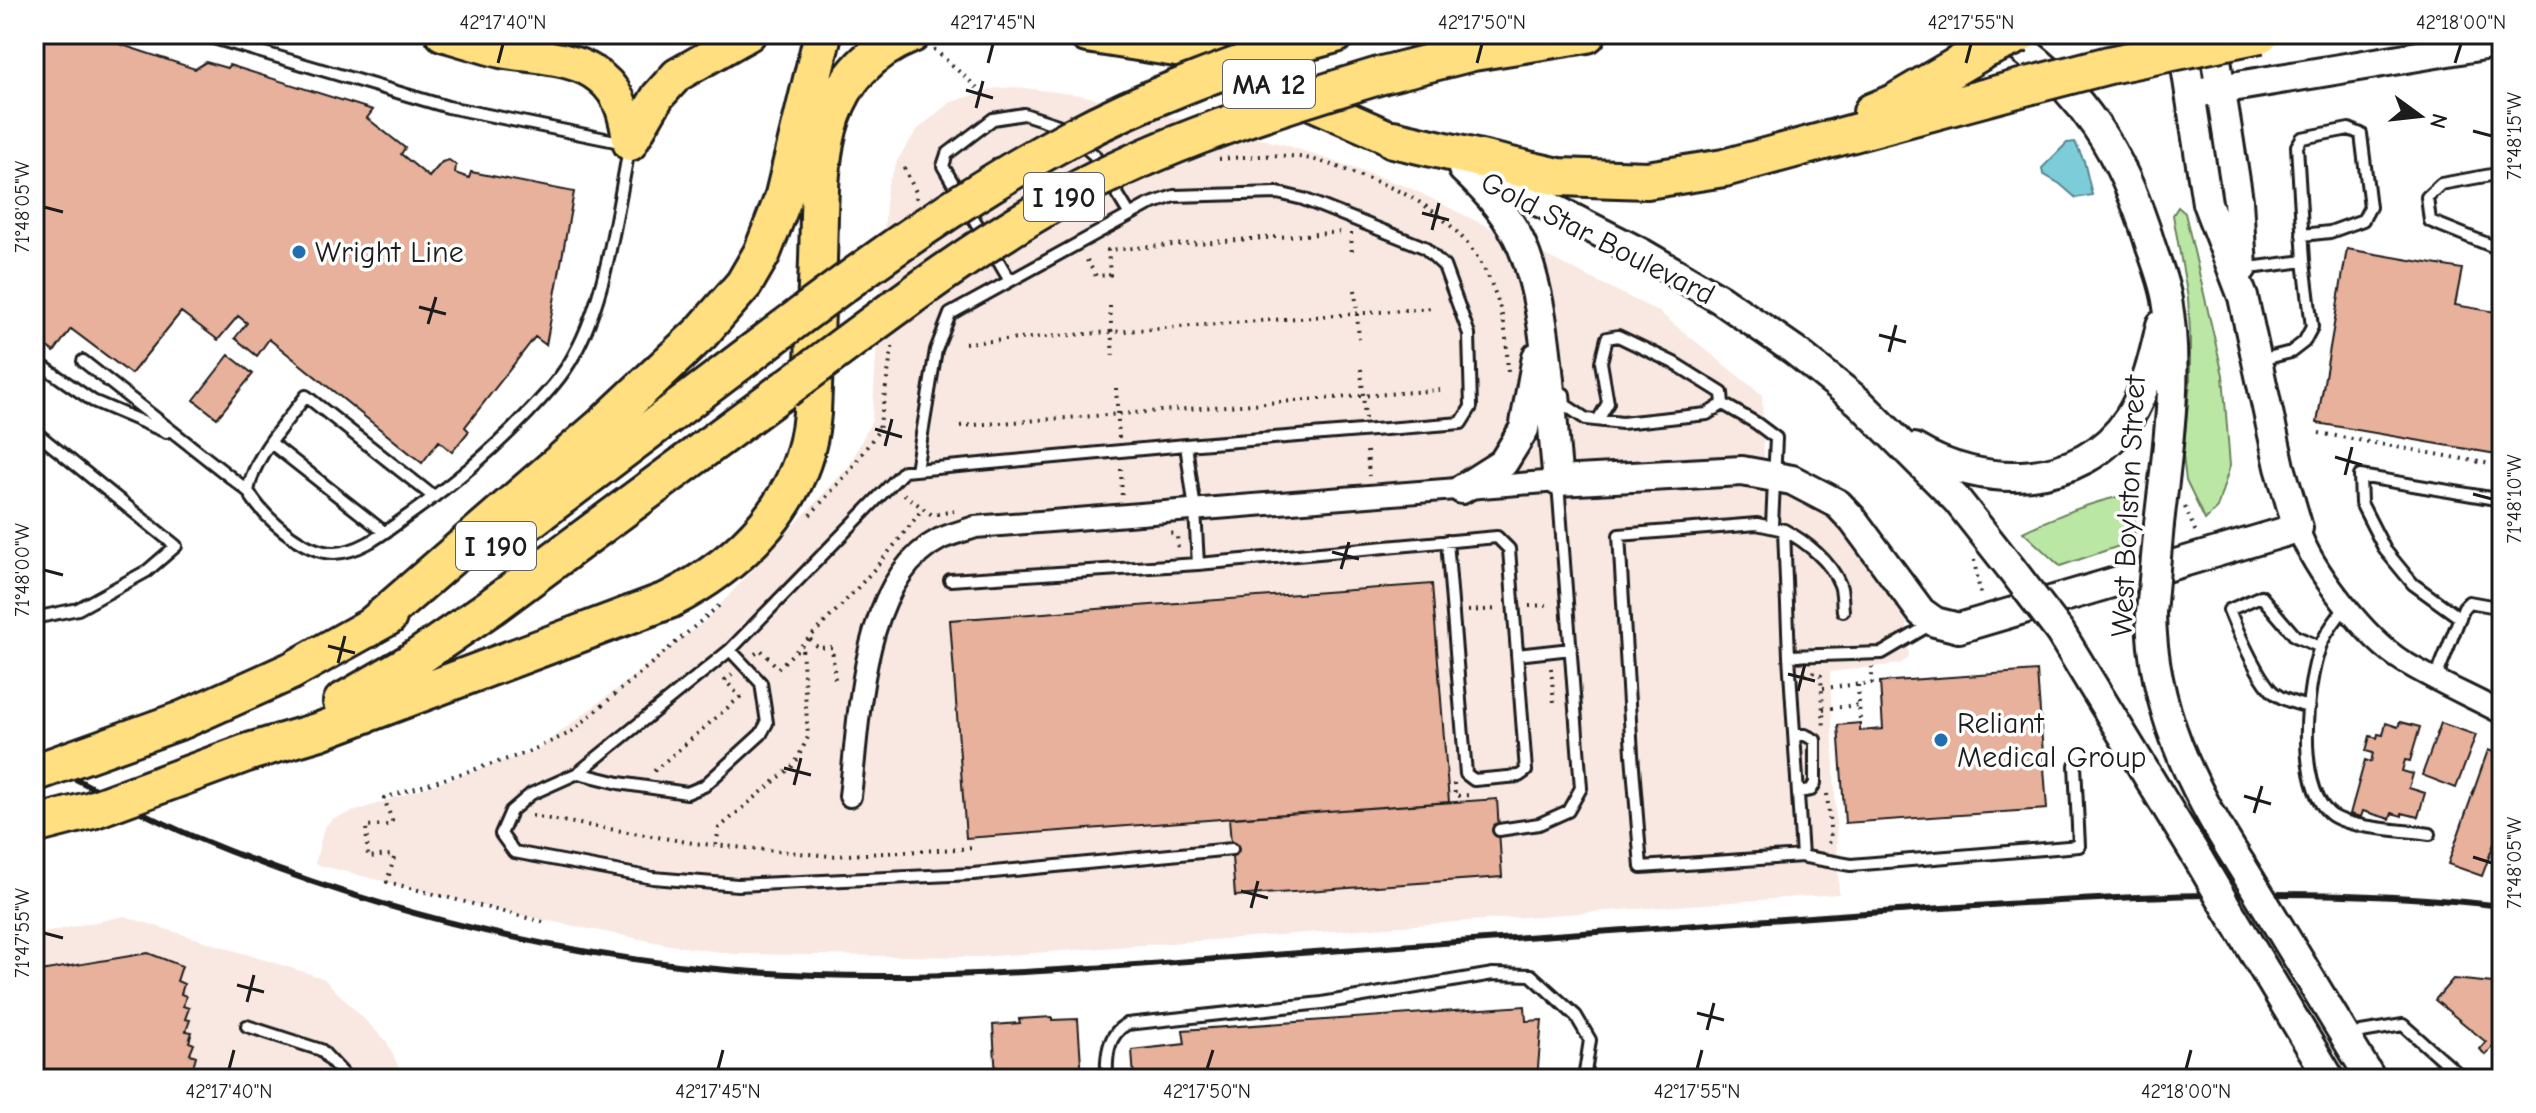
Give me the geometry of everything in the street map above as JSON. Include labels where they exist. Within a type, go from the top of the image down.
[{"type":"highway","points":[[368,629],[602,426],[731,301],[754,269],[775,225],[823,34]]},
{"type":"highway","points":[[1087,34],[1195,51]]},
{"type":"highway","name":"I 190","points":[[34,825],[92,810],[249,752],[371,686],[434,647],[553,562],[984,246],[1065,197],[1163,150],[1268,109],[1473,52],[1587,34]]},
{"type":"highway","points":[[1724,168],[1894,103],[1992,42],[2020,34]]},
{"type":"highway","points":[[1393,139],[1559,177],[1647,180],[1724,168],[2109,65],[2260,34]]},
{"type":"highway","points":[[249,752],[320,731],[669,600],[710,578],[747,547],[784,501],[803,463],[809,443],[821,161],[828,124],[837,101],[857,71],[883,48],[918,39]]},
{"type":"highway","name":"I 190","points":[[34,773],[182,720],[277,678],[368,629],[491,550],[931,221],[1072,137],[1162,94],[1320,39]]},
{"type":"main road","points":[[442,34],[499,50],[575,64],[600,77],[617,95],[630,144]]},
{"type":"main road","points":[[630,144],[658,96],[677,75],[749,34]]},
{"type":"main road","name":"Gold Star Boulevard","points":[[1144,34],[1195,51],[1463,169],[1643,254],[1720,299],[1794,350],[1859,402],[1957,500],[2060,632],[2330,1079]]},
{"type":"main road","points":[[1463,169],[1498,206],[1522,246],[1533,282],[1542,333],[1558,481],[1742,471],[1792,480],[1838,504],[1921,612],[1935,622],[1959,628],[1972,626],[2298,528],[2280,467],[2243,297],[2207,203],[2181,34]]},
{"type":"main road","points":[[2212,34],[2238,200],[2243,297]]},
{"type":"main road","name":"West Boylston Street","points":[[1992,42],[2052,74],[2081,103],[2103,134],[2132,188],[2167,300],[2171,369],[2151,613],[2154,662],[2166,716],[2204,805],[2371,1079]]},
{"type":"main road","points":[[2190,94],[2502,42]]},
{"type":"main road","points":[[1886,430],[1924,454],[1970,471],[1998,476],[2029,476],[2073,465],[2104,445],[2128,418],[2148,374],[2167,300]]},
{"type":"main road","points":[[1462,489],[1503,463],[1524,429],[1542,333]]},
{"type":"street","points":[[850,796],[869,646],[887,595],[913,560],[939,540],[975,527],[1558,481]]},
{"type":"street","points":[[2298,528],[2304,545],[2346,606],[2397,658],[2502,713]]},
{"type":"lane","points":[[83,361],[248,491],[256,505],[279,527],[310,547],[332,553],[363,546],[461,479],[491,452],[547,393],[573,357],[595,306],[630,144],[448,107],[200,34]]},
{"type":"lane","points":[[1010,281],[943,166],[947,154],[993,119],[1024,114],[1058,125],[1094,155],[1130,215]]},
{"type":"lane","points":[[2258,360],[2291,352],[2304,342],[2312,327],[2304,261],[2302,235],[2297,146],[2302,138],[2349,129],[2361,134],[2370,207],[2363,220],[2330,232],[2302,235]]},
{"type":"lane","points":[[2502,173],[2441,184],[2427,197],[2430,221],[2502,250]]},
{"type":"lane","points":[[916,470],[936,350],[950,314],[1148,205],[1174,196],[1278,193],[1303,199],[1424,247],[1444,266],[1469,334],[1471,407],[1461,423],[1186,445],[916,470],[904,471],[730,650],[578,773],[531,794],[511,811],[501,834],[514,852],[653,878],[738,885],[973,874],[1232,849]]},
{"type":"lane","points":[[2242,269],[2304,261]]},
{"type":"lane","points":[[1542,333],[1563,377],[1565,405],[1586,419],[1622,423],[1707,414],[1723,404]]},
{"type":"lane","points":[[1598,420],[1608,403],[1601,362],[1607,338],[1618,336],[1674,363],[1722,393],[1723,404]]},
{"type":"lane","points":[[34,360],[93,401],[183,440]]},
{"type":"lane","points":[[248,491],[251,473],[306,396],[434,497]]},
{"type":"lane","points":[[1723,404],[1776,438],[1772,526]]},
{"type":"lane","points":[[34,431],[176,546],[147,571],[78,609],[34,618]]},
{"type":"lane","points":[[271,443],[384,532]]},
{"type":"lane","points":[[1186,445],[1195,510],[1198,564]]},
{"type":"lane","points":[[2460,618],[2413,584],[2385,550],[2361,503],[2360,476],[2502,500]]},
{"type":"lane","points":[[1499,830],[1539,824],[1568,811],[1581,788],[1558,481]]},
{"type":"lane","points":[[1843,611],[1838,579],[1801,539],[1784,530],[1745,524],[1619,535],[1641,867],[1800,856],[1851,865],[2079,846],[2075,765]]},
{"type":"lane","points":[[1784,530],[1800,856]]},
{"type":"lane","points":[[950,580],[1198,564],[1447,541],[1497,537],[1509,549],[1526,771],[1519,776],[1474,780],[1466,774],[1447,541]]},
{"type":"lane","points":[[2309,707],[2294,704],[2270,690],[2229,610],[2261,596],[2295,636],[2320,647]]},
{"type":"lane","points":[[2436,678],[2469,602],[2502,608]]},
{"type":"lane","points":[[2346,606],[2320,647],[2311,685],[2307,745],[2315,797],[2330,815],[2349,822],[2430,834]]},
{"type":"lane","points":[[1789,656],[1882,653],[1935,622]]},
{"type":"lane","points":[[1517,655],[1571,649]]},
{"type":"lane","points":[[578,773],[619,783],[687,793],[704,786],[761,734],[767,723],[761,683],[730,650]]},
{"type":"lane","points":[[1794,735],[1805,735],[1815,740],[1815,783],[1811,790],[1798,792]]},
{"type":"lane","points":[[1107,1079],[1106,1062],[1110,1043],[1116,1029],[1127,1024],[1322,1003],[1493,974],[1531,975],[1569,1008],[1590,1040],[1584,1079]]},
{"type":"lane","points":[[2347,1042],[2361,1032],[2403,1025],[2464,1079]]},
{"type":"lane","points":[[247,1026],[321,1050],[348,1079]]},
{"type":"lane","points":[[2432,1079],[2446,1063]]},
{"type":"path","points":[[918,39],[936,50],[984,94]]},
{"type":"path","points":[[581,42],[691,41]]},
{"type":"path","points":[[1087,260],[1096,276],[1110,275],[1108,250],[1351,231],[1352,256]]},
{"type":"path","points":[[1355,290],[1359,339]]},
{"type":"path","points":[[1110,306],[1113,359]]},
{"type":"path","points":[[965,343],[1432,308]]},
{"type":"path","points":[[1361,369],[1365,422]]},
{"type":"path","points":[[1116,388],[1119,441]]},
{"type":"path","points":[[960,426],[1440,390]]},
{"type":"path","points":[[2319,433],[2502,466]]},
{"type":"path","points":[[1121,469],[1122,499]]},
{"type":"path","points":[[755,654],[761,650],[778,668],[830,620],[884,559],[923,508]]},
{"type":"path","points":[[1164,533],[1177,536],[1178,550]]},
{"type":"path","points":[[1524,606],[1546,605]]},
{"type":"path","points":[[1468,611],[1498,609]]},
{"type":"path","points":[[810,639],[818,648],[832,647],[835,679]]},
{"type":"path","points":[[716,845],[719,828],[795,764],[808,737],[802,646]]},
{"type":"path","points":[[1822,688],[1872,683],[1872,667]]},
{"type":"path","points":[[1551,668],[1554,703]]},
{"type":"path","points":[[654,771],[740,697],[725,680],[732,674]]},
{"type":"path","points":[[1858,685],[1860,720]]},
{"type":"path","points":[[1823,709],[1858,705]]},
{"type":"path","points":[[532,816],[716,845],[830,856],[975,848]]},
{"type":"shaded area","points":[[1015,87],[1081,95],[1286,145],[1408,187],[1659,312],[1762,395],[1765,487],[1808,498],[1844,527],[1907,614],[1909,658],[1899,664],[1830,672],[1839,894],[978,957],[734,954],[670,945],[514,914],[315,864],[324,828],[332,819],[537,750],[705,621],[849,466],[872,420],[887,187],[898,159],[917,130],[949,103],[991,89]]},
{"type":"shaded area","points":[[124,916],[323,978],[387,1042],[404,1079],[34,1079],[34,935]]},
{"type":"green space","points":[[2178,207],[2185,213],[2223,375],[2230,466],[2217,508],[2205,520],[2186,481],[2183,455],[2190,383],[2190,332],[2188,298],[2173,215]]},
{"type":"green space","points":[[2121,496],[2136,500],[2134,541],[2060,566],[2023,532],[2071,511]]},
{"type":"water","points":[[2075,142],[2084,161],[2092,195],[2076,198],[2043,174],[2042,168],[2067,143]]},
{"type":"building","name":"Wright Line","points":[[34,34],[89,34],[195,69],[206,62],[227,68],[229,65],[373,110],[367,118],[405,148],[401,154],[429,177],[442,162],[449,160],[456,165],[455,173],[469,178],[471,172],[574,192],[546,345],[535,337],[465,427],[469,431],[452,452],[439,441],[422,463],[269,339],[257,356],[235,338],[247,323],[238,316],[218,340],[181,312],[131,374],[71,329],[54,352],[34,337]]},
{"type":"building","points":[[2347,249],[2462,269],[2455,305],[2502,313],[2502,455],[2317,423]]},
{"type":"building","points":[[229,355],[253,374],[217,418],[194,400]]},
{"type":"building","points":[[1432,584],[1449,802],[966,838],[950,620]]},
{"type":"building","name":"Reliant Medical Group","points":[[2037,671],[2047,809],[1845,823],[1838,725],[1860,723],[1860,731],[1883,729],[1880,682]]},
{"type":"building","points":[[2400,722],[2420,727],[2410,761],[2405,760],[2402,771],[2413,774],[2409,788],[2425,793],[2418,817],[2392,813],[2390,819],[2363,811],[2361,817],[2350,814],[2365,760],[2371,762],[2373,753],[2366,751],[2370,736],[2377,738],[2378,734],[2383,735],[2386,723],[2398,727]]},
{"type":"building","points":[[2441,723],[2476,735],[2456,788],[2422,775]]},
{"type":"building","points":[[2488,750],[2502,755],[2502,843],[2495,841],[2482,876],[2448,864]]},
{"type":"building","points":[[1497,799],[1502,877],[1235,896],[1229,818]]},
{"type":"building","points":[[148,953],[182,966],[177,981],[184,984],[181,994],[186,996],[183,1006],[189,1008],[185,1019],[190,1020],[186,1031],[192,1032],[189,1042],[194,1044],[190,1054],[196,1056],[193,1067],[198,1068],[194,1079],[34,1079],[34,972]]},
{"type":"building","points":[[2453,979],[2493,983],[2502,992],[2502,1056],[2493,1047],[2485,1055],[2480,1049],[2486,1042],[2435,1000]]},
{"type":"building","points":[[1525,1006],[1526,1021],[1542,1020],[1537,1079],[1134,1079],[1132,1050],[1185,1044],[1183,1030]]},
{"type":"building","points":[[1052,1017],[1052,1020],[1078,1019],[1082,1079],[996,1079],[993,1025],[1020,1023],[1019,1019]]},
{"type":"railway","points":[[34,758],[192,836],[310,881],[370,900],[553,946],[678,965],[750,972],[895,976],[1040,971],[1973,906],[2200,895],[2351,895],[2502,906]]},
{"type":"place","name":"Wright Line","points":[[299,252]]},
{"type":"place","name":"Reliant Medical Group","points":[[1941,740]]}]
